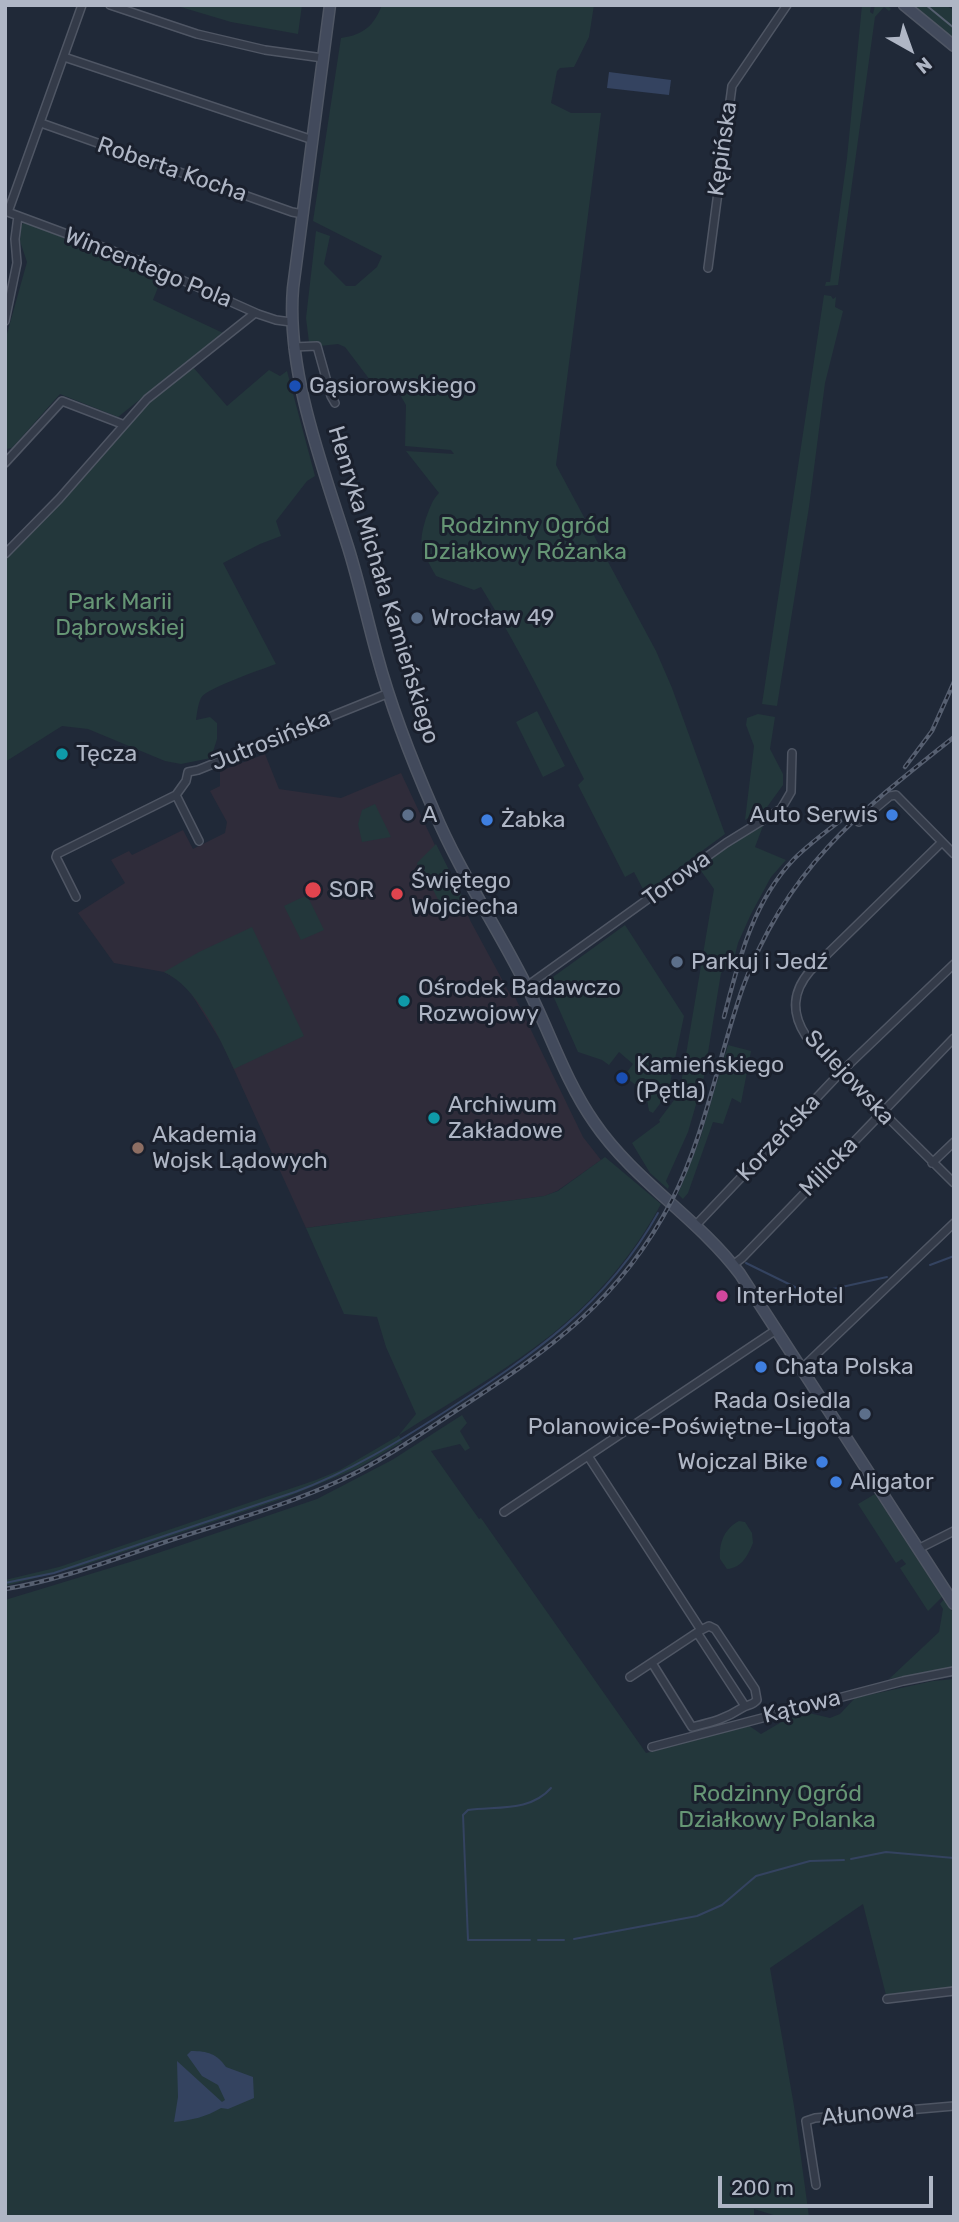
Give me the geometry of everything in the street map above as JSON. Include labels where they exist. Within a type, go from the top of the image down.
[{"type":"street","points":[[7,211],[82,5]]},
{"type":"street","points":[[110,5],[197,34],[265,50],[323,58]]},
{"type":"street","name":"Henryka Michała Kamieńskiego","points":[[330,5],[293,288],[293,347],[328,484],[389,693],[422,782],[447,842],[527,986],[559,1062],[595,1125],[630,1166],[696,1225],[733,1265],[954,1604]]},
{"type":"street","name":"Kępińska","points":[[708,268],[732,86],[787,5]]},
{"type":"street","points":[[904,5],[954,46]]},
{"type":"street","points":[[64,57],[313,140]]},
{"type":"street","name":"Roberta Kocha","points":[[41,123],[303,214]]},
{"type":"street","name":"Wincentego Pola","points":[[7,211],[137,260],[255,313],[291,322]]},
{"type":"street","points":[[5,321],[17,263],[15,239],[18,216]]},
{"type":"street","points":[[5,554],[59,499],[122,424],[156,390],[255,313]]},
{"type":"street","points":[[293,347],[317,346],[335,403]]},
{"type":"street","points":[[7,459],[62,401],[122,424]]},
{"type":"street","name":"Jutrosińska","points":[[76,897],[56,857],[57,854],[176,795],[186,781],[188,772],[389,693]]},
{"type":"street","name":"Torowa","points":[[527,986],[734,837],[781,808],[791,792],[792,753]]},
{"type":"street","points":[[176,795],[199,841]]},
{"type":"street","points":[[859,822],[890,796],[896,795],[954,854]]},
{"type":"street","name":"Sulejowska","points":[[942,842],[810,971],[798,989],[795,1014],[801,1029],[841,1072],[954,1183]]},
{"type":"street","name":"Korzeńska","points":[[696,1225],[841,1072],[954,964]]},
{"type":"street","name":"Milicka","points":[[733,1265],[954,1038]]},
{"type":"street","points":[[932,1163],[954,1142]]},
{"type":"street","points":[[801,1369],[954,1223]]},
{"type":"street","points":[[504,1512],[776,1330]]},
{"type":"street","points":[[588,1456],[745,1706]]},
{"type":"street","points":[[918,1549],[954,1531]]},
{"type":"street","points":[[630,1677],[709,1626],[715,1629],[755,1689],[757,1700],[730,1717],[692,1727],[652,1663]]},
{"type":"street","name":"Kątowa","points":[[652,1747],[903,1681],[954,1671]]},
{"type":"street","points":[[887,2000],[954,1991]]},
{"type":"street","name":"Ałunowa","points":[[816,2185],[806,2121],[954,2106]]},
{"type":"shaded area","points":[[265,754],[279,789],[341,798],[401,773],[471,922],[511,996],[514,995],[583,1137],[601,1160],[557,1191],[545,1196],[306,1228],[222,1043],[189,990],[164,972],[114,963],[78,913],[125,883],[111,860],[129,851],[132,855],[183,830],[193,849],[225,833],[227,822],[210,791],[220,786],[220,771]]},
{"type":"green space","points":[[174,5],[302,5],[298,34],[231,22]]},
{"type":"green space","name":"Rodzinny Ogród Działkowy Różanka","points":[[382,5],[594,5],[589,37],[574,67],[560,68],[557,71],[551,103],[571,113],[601,113],[556,465],[656,651],[725,834],[645,893],[634,872],[625,877],[578,785],[584,779],[522,658],[481,587],[474,590],[436,576],[424,554],[423,528],[431,504],[439,493],[406,451],[454,454],[451,450],[405,446],[406,405],[395,386],[382,382],[373,384],[345,347],[338,344],[320,346],[319,343],[309,342],[306,318],[316,231],[330,236],[324,264],[346,286],[355,286],[377,267],[382,256],[313,221],[341,38],[356,35],[367,28]]},
{"type":"green space","points":[[862,5],[871,5],[870,12],[873,14],[875,5],[887,5],[891,9],[889,11],[884,7],[875,17],[838,285],[825,286],[826,282],[830,282],[847,158]]},
{"type":"green space","points":[[911,5],[946,5],[954,11],[954,40]]},
{"type":"green space","points":[[24,222],[162,277],[153,300],[223,333],[118,417],[60,394],[12,448],[6,449],[5,341],[27,262],[20,241],[21,226]]},
{"type":"green space","points":[[824,295],[833,299],[836,297],[835,307],[843,311],[825,383],[809,507],[777,706],[762,704]]},
{"type":"green space","name":"Park Marii Dąbrowskiej","points":[[192,366],[227,406],[269,370],[280,376],[287,371],[315,476],[307,481],[276,521],[281,536],[223,563],[276,664],[223,684],[201,698],[196,720],[210,717],[217,723],[217,739],[211,758],[181,764],[165,761],[88,729],[62,726],[5,762],[5,558],[39,525],[146,404]]},
{"type":"green space","points":[[537,711],[565,766],[543,777],[516,722]]},
{"type":"green space","points":[[758,714],[775,717],[770,749],[783,774],[783,785],[767,807],[745,820],[754,746],[746,725],[747,718]]},
{"type":"green space","points":[[375,804],[391,837],[362,842],[358,824],[362,810]]},
{"type":"green space","points":[[763,826],[755,847],[786,860],[771,877],[751,914],[738,943],[733,963],[721,973],[704,1077],[688,1132],[666,1181],[668,1189],[650,1173],[632,1143],[660,1122],[675,1099],[682,1078],[714,889],[699,868],[743,835]]},
{"type":"green space","points":[[436,844],[467,906],[447,915],[440,912],[443,910],[422,867],[419,869],[417,863]]},
{"type":"green space","points":[[307,895],[324,930],[301,940],[284,906]]},
{"type":"green space","points":[[625,925],[684,1016],[668,1093],[653,1113],[649,1111],[646,1093],[624,1076],[633,1064],[619,1052],[609,1065],[578,1052],[551,991],[553,977]]},
{"type":"green space","points":[[252,927],[304,1036],[234,1069],[197,1001],[176,979],[164,972]]},
{"type":"green space","points":[[728,1045],[751,1051],[741,1103],[732,1098],[723,1124],[713,1122],[688,1193],[683,1199],[678,1194],[700,1139]]},
{"type":"green space","points":[[605,1157],[661,1204],[639,1241],[598,1291],[533,1349],[399,1435],[402,1442],[358,1468],[285,1498],[82,1566],[5,1586],[5,1580],[59,1567],[316,1480],[340,1470],[398,1436],[416,1414],[386,1347],[377,1317],[344,1314],[306,1228],[544,1196],[558,1191]]},
{"type":"green space","name":"Rodzinny Ogród Działkowy Polanka","points":[[462,1415],[467,1423],[460,1431],[470,1448],[465,1451],[460,1444],[431,1451],[646,1753],[748,1725],[761,1734],[785,1720],[784,1716],[801,1711],[830,1718],[840,1714],[855,1698],[954,1679],[954,1987],[886,1995],[863,1904],[770,1968],[794,2106],[809,2217],[780,2217],[754,2209],[754,2217],[5,2217],[5,1600],[143,1558],[317,1499],[392,1460]]},
{"type":"green space","points":[[875,1494],[942,1597],[928,1611],[900,1568],[906,1564],[902,1559],[896,1563],[858,1504]]},
{"type":"green space","points":[[739,1521],[745,1522],[752,1533],[753,1543],[740,1563],[727,1569],[720,1559],[720,1547],[726,1532]]},
{"type":"green space","points":[[944,1599],[954,1614],[954,1666],[889,1679],[939,1632],[943,1609],[940,1604]]},
{"type":"water","points":[[609,72],[671,80],[669,95],[607,88]]},
{"type":"water","points":[[191,2051],[211,2054],[226,2067],[253,2077],[254,2098],[199,2118],[174,2122],[178,2097],[177,2061],[222,2102],[225,2100],[218,2085],[202,2076],[187,2055]]},
{"type":"waterway","points":[[5,1583],[54,1573],[295,1492],[373,1456],[508,1370],[565,1326],[615,1275],[658,1213]]},
{"type":"waterway","points":[[930,1265],[954,1256]]},
{"type":"waterway","points":[[746,1263],[801,1290],[819,1292],[887,1277]]},
{"type":"waterway","points":[[530,1940],[468,1940],[463,1815],[468,1810],[533,1801],[551,1788]]},
{"type":"waterway","points":[[851,1859],[886,1852],[954,1858]]},
{"type":"waterway","points":[[574,1939],[697,1916],[722,1905],[756,1876],[810,1861],[844,1860]]},
{"type":"waterway","points":[[538,1940],[564,1940]]},
{"type":"tram line","points":[[926,5],[954,28]]},
{"type":"railway","points":[[905,767],[932,731],[954,682]]},
{"type":"railway","points":[[5,1589],[87,1568],[277,1506],[341,1480],[371,1465],[491,1388],[580,1320],[629,1267],[652,1236],[672,1200],[703,1122],[743,987],[761,945],[781,909],[829,846],[857,818],[954,737]]},
{"type":"railway","points":[[724,1017],[749,933],[767,894],[794,859],[840,821]]},
{"type":"place","name":"Gąsiorowskiego","points":[[295,386]]},
{"type":"place","name":"Wrocław 49","points":[[417,618]]},
{"type":"place","name":"Tęcza","points":[[62,754]]},
{"type":"place","name":"A","points":[[408,815]]},
{"type":"place","name":"Auto Serwis","points":[[892,815]]},
{"type":"place","name":"Żabka","points":[[487,820]]},
{"type":"place","name":"SOR","points":[[313,890]]},
{"type":"place","name":"Świętego Wojciecha","points":[[397,894]]},
{"type":"place","name":"Parkuj i Jedź","points":[[677,962]]},
{"type":"place","name":"Ośrodek Badawczo Rozwojowy","points":[[404,1001]]},
{"type":"place","name":"Kamieńskiego (Pętla)","points":[[622,1078]]},
{"type":"place","name":"Archiwum Zakładowe","points":[[434,1118]]},
{"type":"place","name":"Akademia Wojsk Lądowych","points":[[138,1148]]},
{"type":"place","name":"InterHotel","points":[[722,1296]]},
{"type":"place","name":"Chata Polska","points":[[761,1367]]},
{"type":"place","name":"Rada Osiedla Polanowice-Poświętne-Ligota","points":[[865,1414]]},
{"type":"place","name":"Wojczal Bike","points":[[822,1462]]},
{"type":"place","name":"Aligator","points":[[836,1482]]}]
